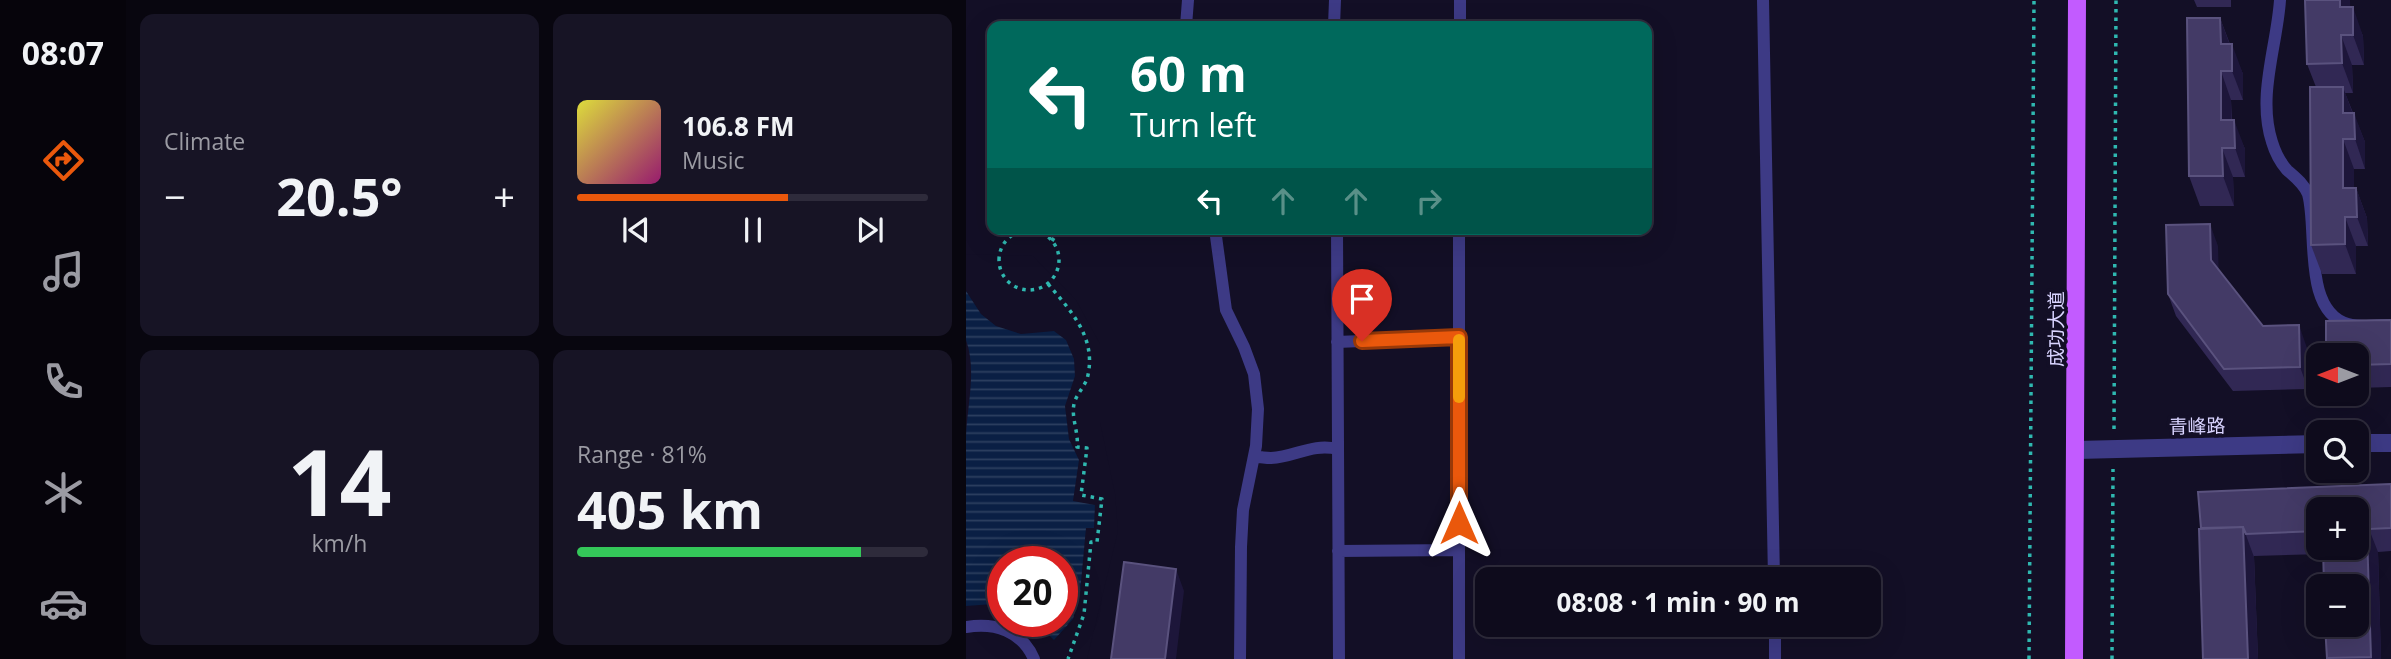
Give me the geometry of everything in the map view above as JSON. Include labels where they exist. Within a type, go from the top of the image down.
[{"type":"main road","name":"成功大道","points":[[2074,659],[2077,0]]},
{"type":"street","points":[[2369,443],[2391,443]]},
{"type":"street","name":"青峰路","points":[[2077,450],[2306,444]]},
{"type":"lane","points":[[1186,21],[1188,0]]},
{"type":"lane","points":[[1334,21],[1335,0]]},
{"type":"lane","points":[[1460,0],[1460,21]]},
{"type":"lane","points":[[1763,0],[1774,567]]},
{"type":"lane","points":[[2280,0],[2278,27],[2269,72],[2267,118],[2277,155],[2308,194],[2315,271],[2321,296],[2330,311],[2348,324],[2391,325]]},
{"type":"lane","points":[[1216,235],[1226,310],[1254,374],[1258,409],[1254,456],[1243,510],[1240,659]]},
{"type":"lane","points":[[1337,235],[1339,659]]},
{"type":"lane","points":[[1458,659],[1459,235]]},
{"type":"lane","points":[[1337,342],[1459,337]]},
{"type":"lane","points":[[1254,456],[1271,458],[1327,446],[1338,449]]},
{"type":"lane","points":[[1338,551],[1459,550]]},
{"type":"lane","points":[[966,627],[982,624],[1001,627],[1018,636],[1031,650],[1034,659]]},
{"type":"lane","points":[[1774,637],[1775,659]]},
{"type":"path","points":[[2029,659],[2034,0]]},
{"type":"path","points":[[2112,659],[2116,0]]},
{"type":"path","points":[[1014,235],[1001,249],[1000,270],[1013,286],[1031,291],[1048,284],[1055,276],[1059,258],[1052,241],[1042,235]]},
{"type":"path","points":[[1052,241],[1056,235]]},
{"type":"path","points":[[1048,284],[1088,338],[1091,355],[1088,378],[1074,402],[1074,417],[1079,436],[1077,447],[1087,448],[1081,495],[1102,499],[1097,542],[1091,542],[1084,614],[1068,659]]},
{"type":"water","points":[[966,258],[1049,276],[1097,423],[1106,470],[1083,659],[966,659],[966,437],[971,376],[966,340]]},
{"type":"pier","points":[[966,254],[1033,256],[1076,300],[1100,344],[1100,422],[1115,494],[1118,531],[1087,659],[966,659],[966,606],[987,604],[987,637],[1051,637],[1054,640],[1057,637],[1078,637],[1078,600],[1086,528],[1094,528],[1095,505],[1073,501],[1079,460],[1069,439],[1065,406],[1075,376],[1074,359],[1066,340],[1054,331],[1021,334],[996,326],[981,314],[966,291]]},
{"type":"building","points":[[2305,0],[2340,0],[2340,7],[2353,7],[2353,35],[2341,35],[2342,63],[2307,64]]},
{"type":"building","points":[[2187,18],[2220,18],[2221,44],[2232,44],[2232,71],[2221,71],[2221,120],[2234,120],[2235,148],[2222,148],[2223,176],[2189,176]]},
{"type":"building","points":[[2310,87],[2343,87],[2343,113],[2354,113],[2355,139],[2343,139],[2343,188],[2356,188],[2357,217],[2345,217],[2345,244],[2311,245]]},
{"type":"building","points":[[2210,224],[2211,260],[2263,326],[2299,325],[2300,367],[2224,369],[2168,294],[2166,225]]},
{"type":"building","points":[[2391,320],[2391,364],[2370,365],[2370,343],[2326,343],[2326,321]]},
{"type":"building","points":[[2391,484],[2391,528],[2369,529],[2369,497],[2306,497],[2306,532],[2246,534],[2243,527],[2201,528],[2198,492]]},
{"type":"building","points":[[2243,527],[2248,659],[2203,659],[2199,529]]},
{"type":"building","points":[[2323,560],[2368,560],[2368,574],[2324,574]]},
{"type":"building","points":[[1124,562],[1176,569],[1165,659],[1111,659]]},
{"type":"building","points":[[2369,595],[2371,657],[2327,658],[2326,637],[2369,637]]},
{"type":"slow traffic","points":[[1459,340],[1459,397]]},
{"type":"route","points":[[1362,341],[1459,337],[1459,523]]}]
